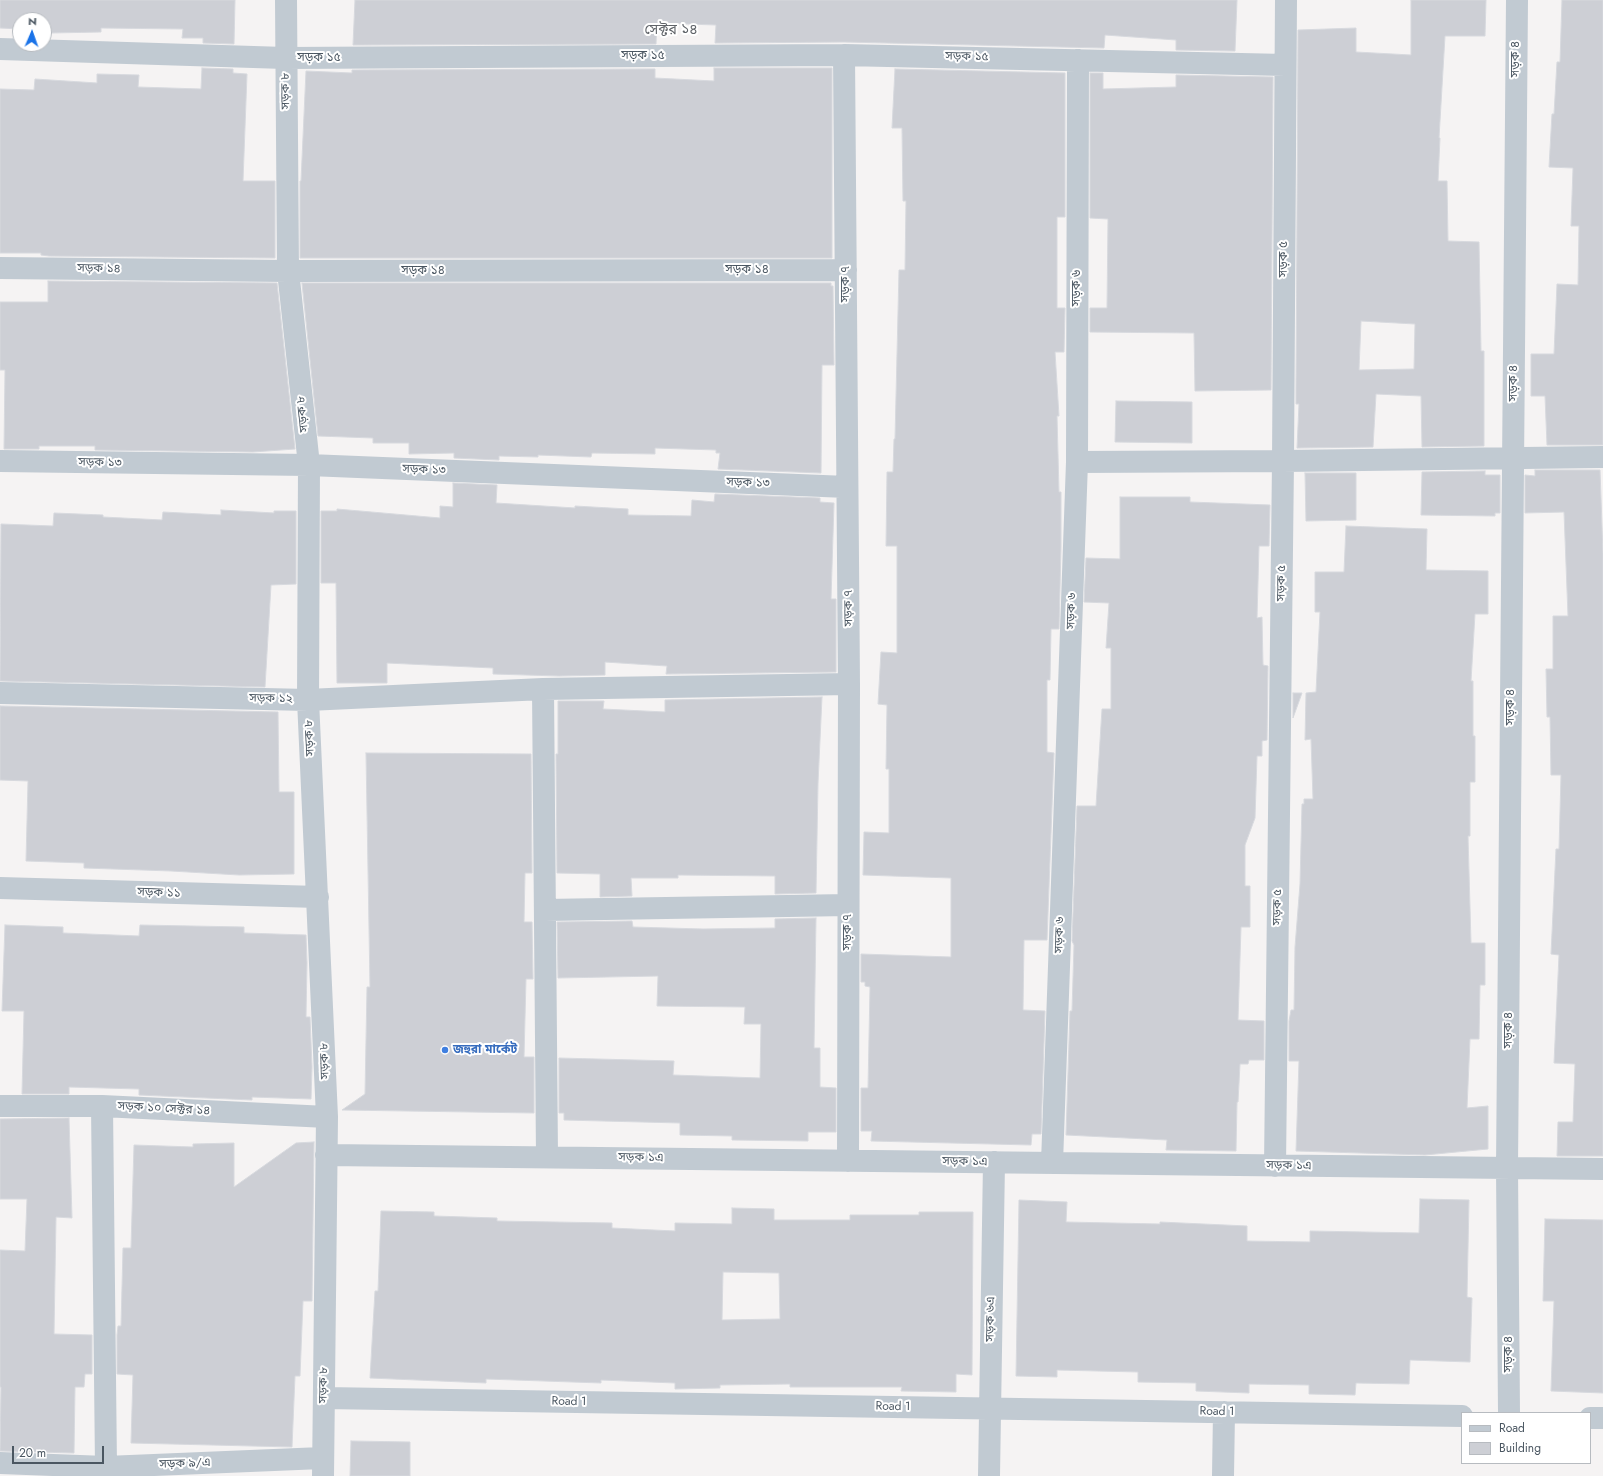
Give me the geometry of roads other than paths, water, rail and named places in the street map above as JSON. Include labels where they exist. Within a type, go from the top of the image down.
[{"type":"street","name":"সড়ক ৮","points":[[286,0],[285,58],[288,271],[309,465],[308,700],[327,1117],[322,1467]]},
{"type":"street","name":"সড়ক ৫","points":[[1275,1166],[1283,461],[1286,0]]},
{"type":"street","name":"সড়ক ৪","points":[[1509,1412],[1507,1168],[1517,0]]},
{"type":"street","name":"সড়ক ১৫","points":[[0,49],[285,58],[844,55],[1285,64]]},
{"type":"street","name":"সড়ক ৭","points":[[844,55],[849,684],[848,1161]]},
{"type":"street","name":"সড়ক ৬","points":[[1052,1163],[1077,462],[1078,60]]},
{"type":"street","name":"সড়ক ১৪","points":[[0,268],[288,271],[846,270]]},
{"type":"street","points":[[1077,462],[1603,457]]},
{"type":"street","name":"সড়ক ১৩","points":[[0,461],[309,465],[847,487]]},
{"type":"street","name":"সড়ক ১২","points":[[0,693],[308,700],[543,689],[849,684]]},
{"type":"street","points":[[543,689],[547,1157]]},
{"type":"street","name":"সড়ক ১১","points":[[0,888],[318,897]]},
{"type":"street","points":[[545,910],[848,905]]},
{"type":"street","name":"সড়ক ১০ সেক্টর ১৪","points":[[0,1106],[102,1106],[327,1117]]},
{"type":"street","points":[[102,1106],[106,1467]]},
{"type":"street","name":"সড়ক ১এ","points":[[326,1155],[1603,1169]]},
{"type":"street","name":"সড়ক ৬এ","points":[[989,1476],[994,1162]]},
{"type":"street","name":"Road 1","points":[[324,1398],[1461,1416]]},
{"type":"street","points":[[1223,1476],[1224,1412]]},
{"type":"street","points":[[1591,1418],[1603,1418]]},
{"type":"street","name":"সড়ক ৯/এ","points":[[0,1463],[106,1467],[322,1467]]},
{"type":"place","name":"জহুরা মার্কেট","points":[[445,1050]]},
{"type":"district","name":"সেক্টর ১৪","points":[[671,31]]}]
